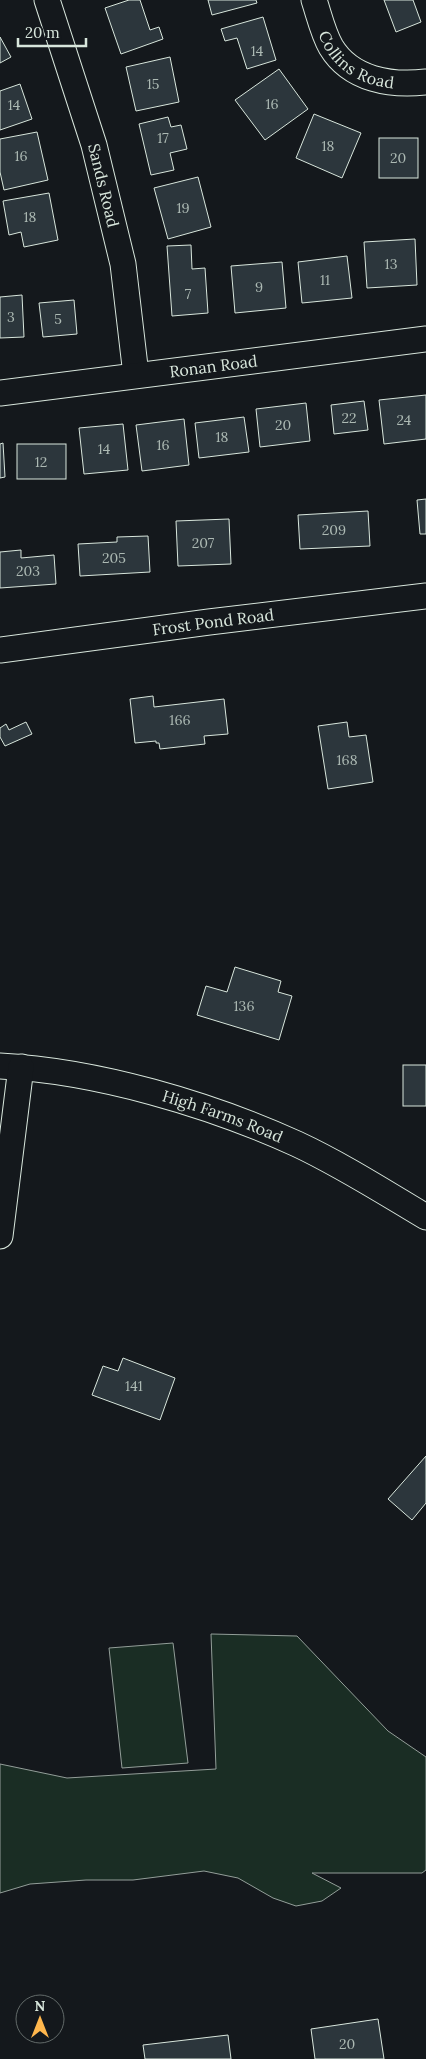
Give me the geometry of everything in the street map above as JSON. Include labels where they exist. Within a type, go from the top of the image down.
[{"type":"street","name":"Sands Road","points":[[47,0],[94,145],[123,264],[136,375]]},
{"type":"street","name":"Collins Road","points":[[314,0],[330,46],[340,58],[359,74],[383,82],[426,82]]},
{"type":"street","name":"Ronan Road","points":[[0,393],[426,339]]},
{"type":"street","name":"Frost Pond Road","points":[[0,650],[426,596]]},
{"type":"street","name":"High Farms Road","points":[[10,1066],[81,1076],[158,1094],[244,1122],[298,1145],[360,1178],[426,1218]]},
{"type":"street","points":[[0,1236],[10,1066]]},
{"type":"green space","points":[[211,1634],[297,1636],[388,1731],[426,1757],[426,1870],[422,1873],[312,1873],[341,1888],[322,1901],[296,1906],[273,1898],[238,1878],[204,1871],[133,1880],[86,1880],[30,1884],[0,1893],[0,1764],[67,1778],[216,1769]]},
{"type":"green space","points":[[173,1643],[188,1763],[122,1768],[109,1648]]},
{"type":"building","points":[[129,0],[140,0],[150,30],[159,27],[163,39],[121,54],[105,8]]},
{"type":"building","points":[[208,0],[256,0],[257,3],[212,15]]},
{"type":"building","points":[[384,0],[413,0],[421,22],[396,32]]},
{"type":"building","points":[[263,17],[276,60],[247,69],[237,38],[225,41],[221,29]]},
{"type":"building","points":[[0,37],[11,57],[0,63]]},
{"type":"building","points":[[170,57],[179,102],[136,111],[126,67]]},
{"type":"building","points":[[279,69],[308,109],[265,140],[235,100]]},
{"type":"building","points":[[20,84],[32,119],[0,130],[0,91]]},
{"type":"building","points":[[314,114],[361,133],[342,178],[296,158]]},
{"type":"building","points":[[168,117],[171,127],[181,125],[187,149],[170,153],[174,170],[151,175],[139,124]]},
{"type":"building","points":[[37,132],[48,180],[4,190],[0,172],[0,139]]},
{"type":"building","points":[[379,138],[418,138],[418,178],[379,178]]},
{"type":"building","points":[[198,177],[211,227],[168,239],[154,188]]},
{"type":"building","points":[[49,193],[58,240],[24,247],[21,232],[9,235],[3,201]]},
{"type":"building","points":[[415,239],[417,285],[367,288],[364,242]]},
{"type":"building","points":[[191,245],[192,269],[205,268],[208,313],[172,316],[167,246]]},
{"type":"building","points":[[347,256],[352,298],[302,303],[298,262]]},
{"type":"building","points":[[282,262],[286,308],[235,313],[231,266]]},
{"type":"building","points":[[22,295],[24,337],[0,338],[0,297]]},
{"type":"building","points":[[74,300],[77,334],[43,337],[39,303]]},
{"type":"building","points":[[426,395],[426,439],[384,444],[379,400]]},
{"type":"building","points":[[364,401],[368,430],[334,434],[331,405]]},
{"type":"building","points":[[306,403],[310,441],[260,447],[256,409]]},
{"type":"building","points":[[244,417],[249,452],[199,458],[195,423]]},
{"type":"building","points":[[184,419],[189,465],[142,471],[136,425]]},
{"type":"building","points":[[123,424],[128,470],[84,474],[79,428]]},
{"type":"building","points":[[3,443],[5,477],[0,478],[0,444]]},
{"type":"building","points":[[17,444],[66,444],[66,479],[17,479]]},
{"type":"building","points":[[426,499],[426,534],[420,534],[417,500]]},
{"type":"building","points":[[368,511],[370,546],[300,549],[298,515]]},
{"type":"building","points":[[229,519],[231,564],[178,566],[176,521]]},
{"type":"building","points":[[148,536],[150,572],[80,576],[78,544],[117,542],[117,537]]},
{"type":"building","points":[[21,550],[21,558],[54,555],[56,584],[0,588],[0,552]]},
{"type":"building","points":[[153,696],[154,707],[224,699],[228,734],[204,736],[205,744],[160,749],[159,743],[156,743],[156,741],[135,743],[130,699]]},
{"type":"building","points":[[26,722],[32,734],[5,746],[0,737],[0,728],[6,724],[9,730]]},
{"type":"building","points":[[347,722],[349,737],[366,735],[373,782],[328,789],[318,726]]},
{"type":"building","points":[[235,967],[281,981],[278,992],[292,996],[279,1040],[197,1015],[206,986],[227,992]]},
{"type":"building","points":[[403,1065],[426,1065],[426,1106],[403,1106]]},
{"type":"building","points":[[123,1358],[175,1378],[160,1420],[92,1395],[103,1366],[118,1371]]},
{"type":"building","points":[[426,1456],[426,1503],[412,1520],[388,1499]]},
{"type":"building","points":[[378,2019],[384,2059],[315,2059],[311,2029]]},
{"type":"building","points":[[228,2035],[231,2059],[145,2059],[143,2045]]}]
